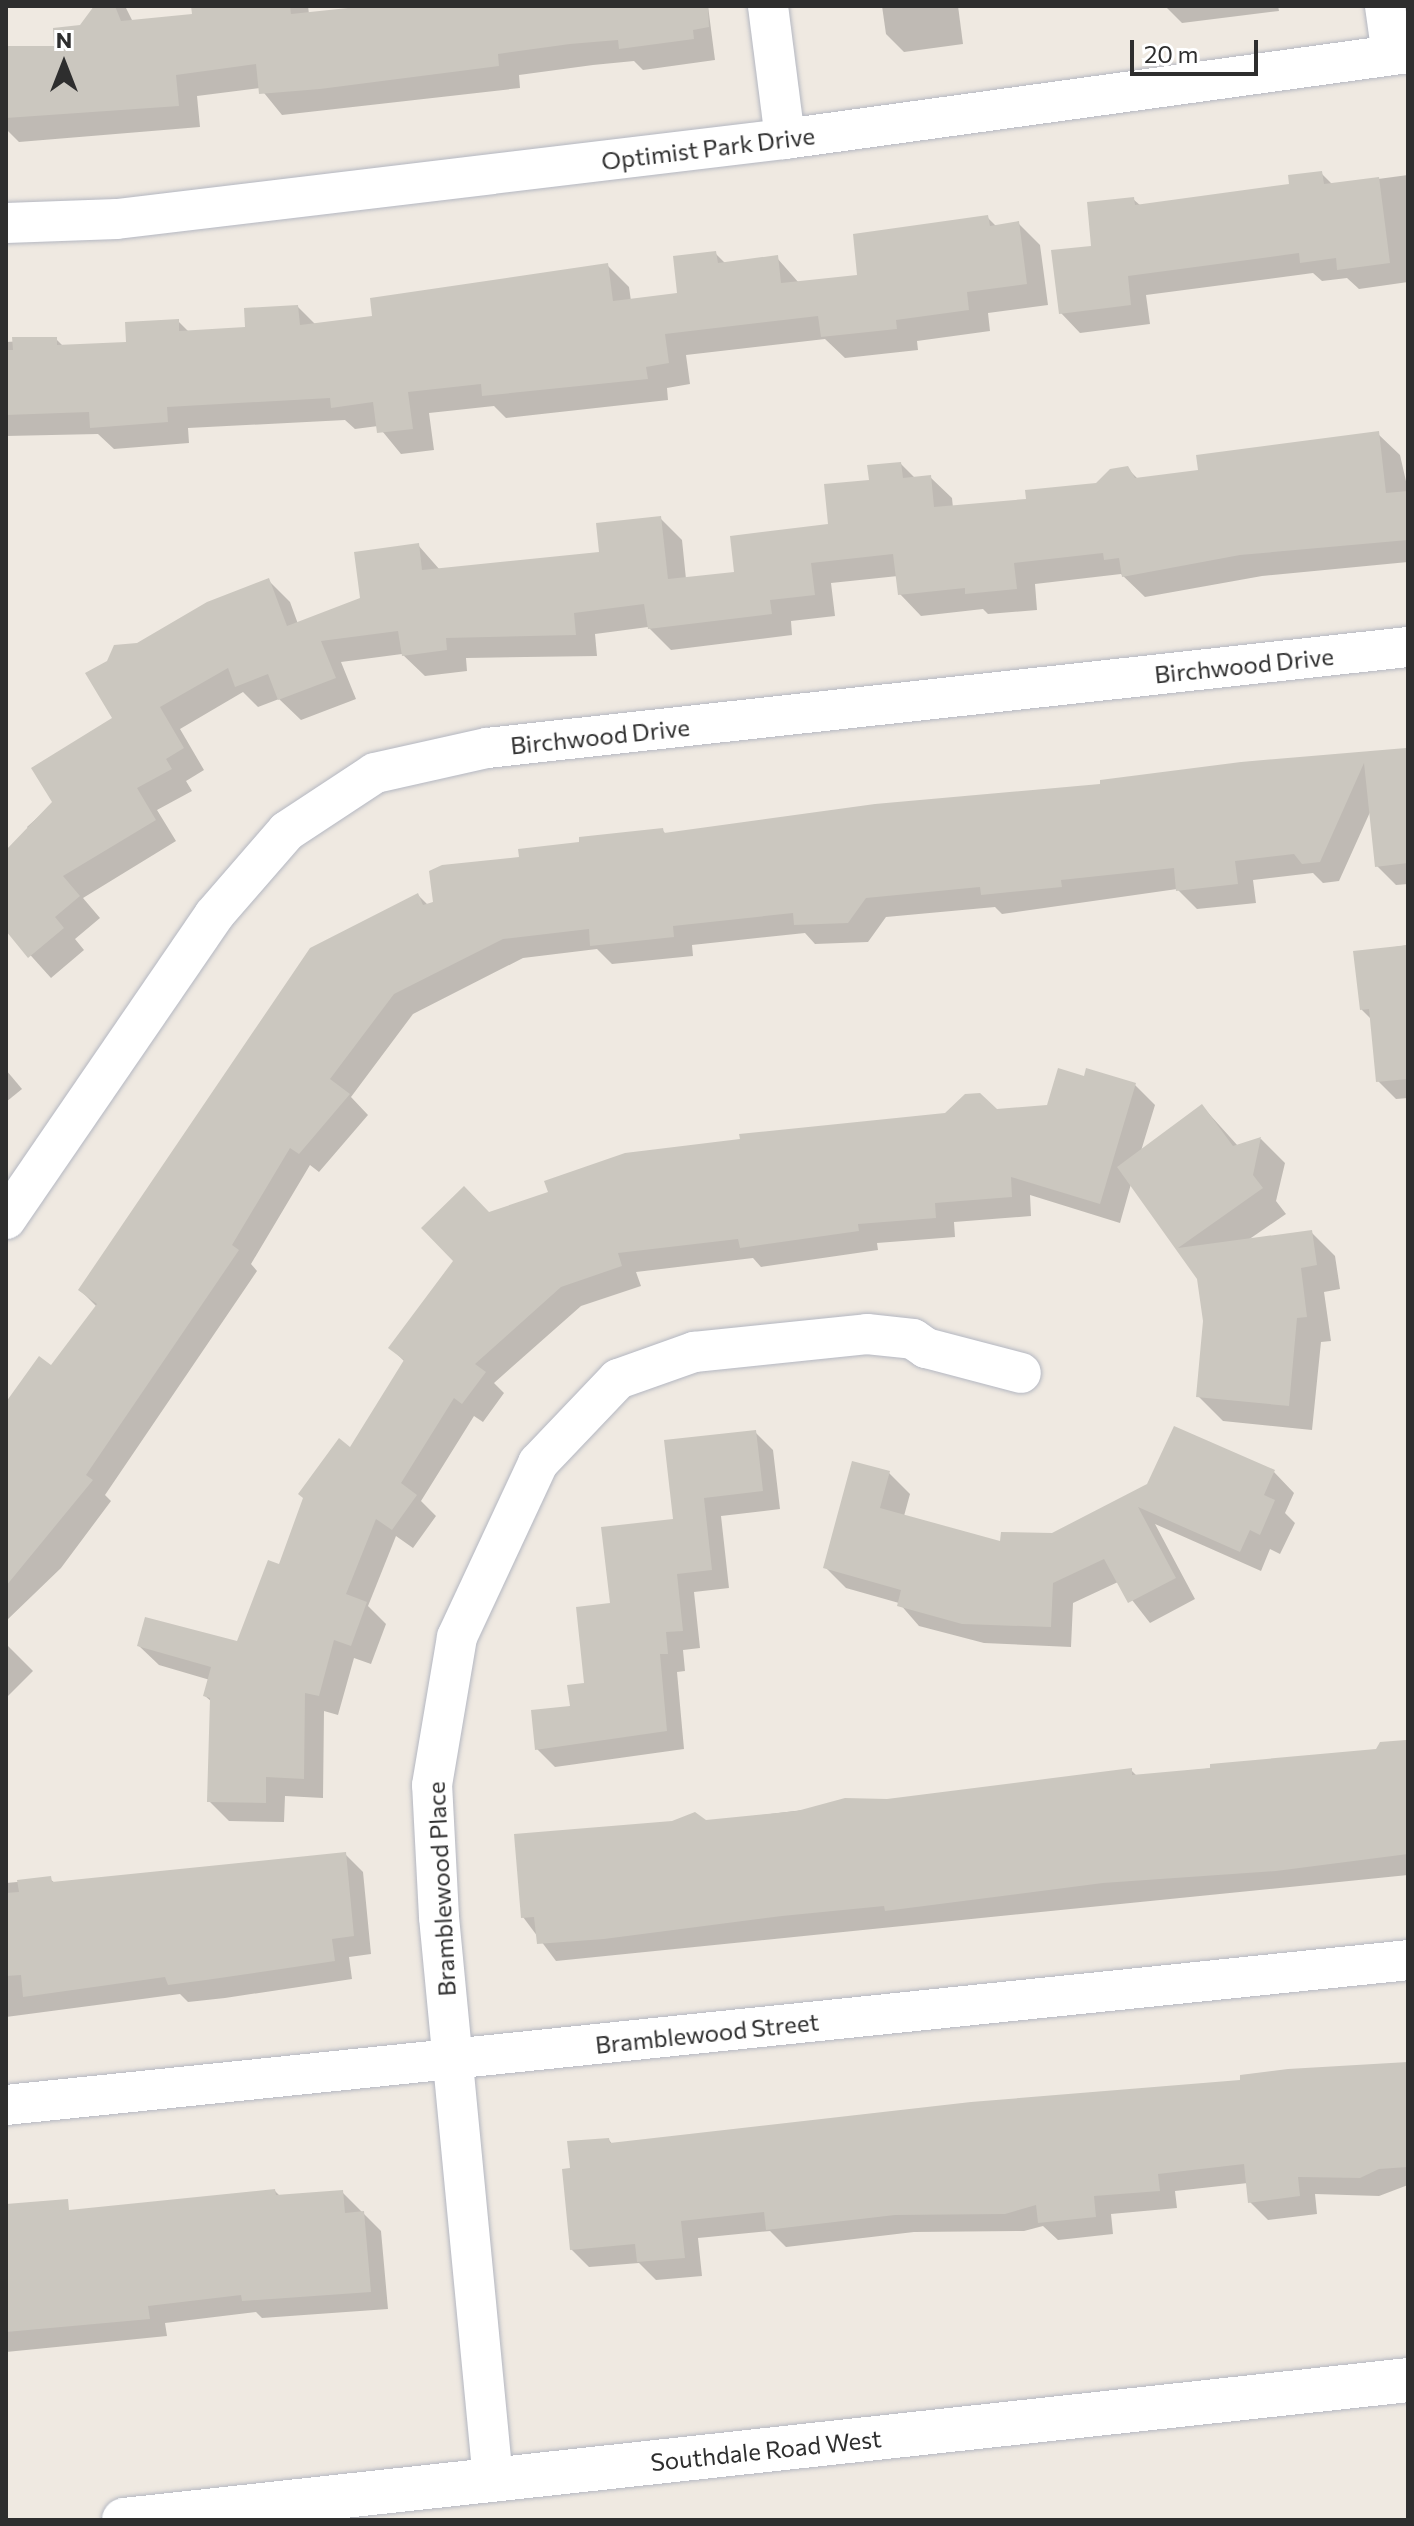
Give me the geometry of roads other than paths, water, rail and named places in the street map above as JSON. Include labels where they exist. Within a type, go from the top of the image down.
[{"type":"main road","name":"Southdale Road West","points":[[124,2520],[1408,2380]]},
{"type":"street","points":[[768,6],[785,139]]},
{"type":"street","points":[[1385,6],[1400,54]]},
{"type":"street","name":"Optimist Park Drive","points":[[6,223],[117,219],[785,139],[1400,54]]},
{"type":"street","name":"Birchwood Drive","points":[[6,1219],[214,915],[287,831],[375,773],[487,748],[1408,647]]},
{"type":"street","name":"Bramblewood Place","points":[[493,2480],[453,2060],[432,1785],[457,1637],[538,1463],[618,1379],[694,1352],[867,1334],[913,1339],[926,1348],[1021,1373]]},
{"type":"street","name":"Bramblewood Street","points":[[6,2105],[1408,1960]]}]
